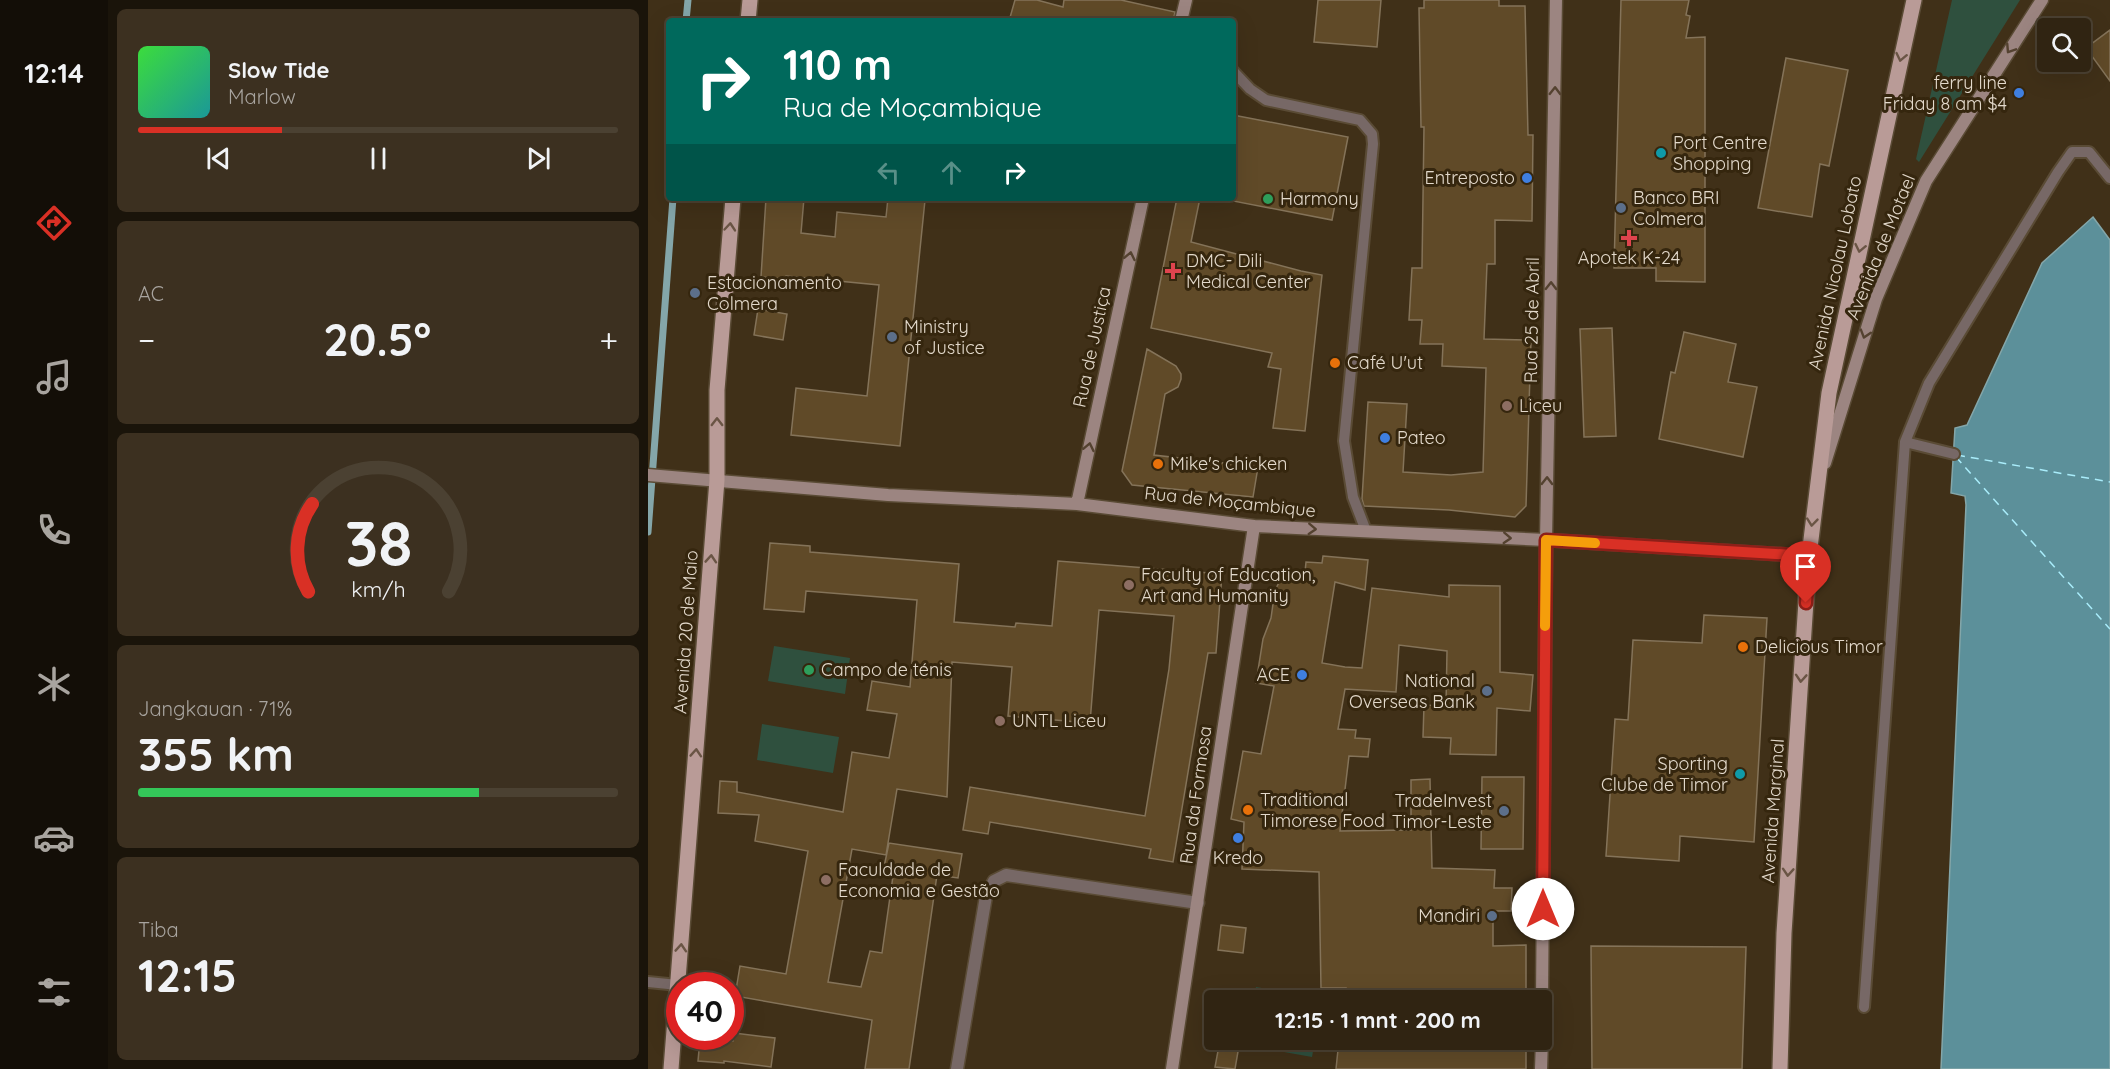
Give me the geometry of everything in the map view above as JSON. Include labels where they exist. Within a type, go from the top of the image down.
[{"type":"main road","points":[[748,18],[750,0]]},
{"type":"main road","name":"Avenida Nicolau Lobato","points":[[1809,556],[1829,393],[1914,0]]},
{"type":"main road","name":"Avenida 20 de Maio","points":[[679,972],[717,480],[717,390],[733,201]]},
{"type":"main road","name":"Avenida Marginal","points":[[1779,1069],[1784,933],[1809,556]]},
{"type":"main road","name":"Avenida 20 de Maio","points":[[671,1069],[673,1050]]},
{"type":"street","points":[[1182,18],[1186,0]]},
{"type":"street","name":"Rua 25 de Abril","points":[[1542,990],[1546,540],[1556,0]]},
{"type":"street","name":"Avenida de Motael","points":[[1815,496],[1876,299],[1926,181],[2042,0]]},
{"type":"street","name":"Rua de Justiça","points":[[1077,504],[1142,201]]},
{"type":"street","name":"Rua de Moçambique","points":[[648,475],[888,495],[1077,504],[1254,526],[1809,556]]},
{"type":"street","name":"Rua da Formosa","points":[[1172,1069],[1254,526]]},
{"type":"street","points":[[957,1069],[986,896],[994,881],[1006,875],[1198,903]]},
{"type":"street","points":[[1541,1069],[1542,1050]]},
{"type":"lane","points":[[1236,74],[1250,89],[1266,100],[1360,120],[1372,134],[1372,156],[1344,441],[1353,497],[1366,531]]},
{"type":"lane","points":[[1864,1007],[1905,442],[1929,383],[2072,152],[2089,152],[2108,170]]},
{"type":"lane","points":[[1905,442],[1954,454]]},
{"type":"lane","points":[[648,982],[666,984]]},
{"type":"green space","points":[[1952,0],[2020,0],[1919,162],[1916,159]]},
{"type":"green space","name":"Campo de ténis","points":[[774,646],[850,658],[845,694],[768,681]]},
{"type":"green space","name":"Campo de ténis","points":[[762,724],[839,737],[833,773],[757,760]]},
{"type":"green space","points":[[1256,987],[1273,990],[1255,990]]},
{"type":"green space","points":[[1273,1050],[1313,1050],[1312,1057]]},
{"type":"water","points":[[2093,217],[2110,240],[2110,1069],[1941,1069],[1966,505],[1965,496],[1951,493],[1955,428],[1967,425],[2042,263]]},
{"type":"building","points":[[1015,0],[1037,0],[1063,7],[1064,0],[1121,0],[1175,12],[1174,18],[1010,18]]},
{"type":"building","points":[[1318,0],[1381,0],[1377,47],[1314,42]]},
{"type":"building","points":[[1424,0],[1499,0],[1499,6],[1525,6],[1528,135],[1533,135],[1532,221],[1495,220],[1495,264],[1487,264],[1484,339],[1531,340],[1526,506],[1515,517],[1449,510],[1364,506],[1362,499],[1368,402],[1407,404],[1403,472],[1451,475],[1483,472],[1486,368],[1442,366],[1443,344],[1420,344],[1422,320],[1409,320],[1412,268],[1422,268],[1424,127],[1421,127],[1419,8],[1424,8]]},
{"type":"building","name":"Port Centre Shopping","points":[[1621,0],[1689,0],[1686,15],[1690,16],[1686,38],[1705,37],[1705,282],[1656,281],[1656,268],[1614,268]]},
{"type":"building","points":[[2110,30],[2110,81],[2091,55],[2091,44]]},
{"type":"building","points":[[1786,58],[1848,70],[1829,166],[1820,164],[1812,217],[1758,208]]},
{"type":"building","points":[[1236,116],[1348,137],[1332,220],[1233,201],[1236,201]]},
{"type":"building","name":"Ministry of Justice","points":[[766,201],[804,201],[801,233],[835,237],[837,212],[886,217],[888,201],[925,201],[900,446],[791,435],[796,388],[867,396],[879,285],[786,276],[785,279],[761,277]]},
{"type":"building","points":[[1176,201],[1199,201],[1191,242],[1322,275],[1305,431],[1273,428],[1281,369],[1268,367],[1272,353],[1151,328]]},
{"type":"building","points":[[758,309],[787,314],[783,340],[754,335]]},
{"type":"building","points":[[1612,328],[1616,436],[1584,437],[1580,329]]},
{"type":"building","points":[[1684,332],[1736,344],[1728,382],[1757,387],[1743,457],[1659,439],[1671,372],[1675,373]]},
{"type":"building","points":[[1147,349],[1176,366],[1181,374],[1178,387],[1165,394],[1154,455],[1258,467],[1253,497],[1132,485],[1122,471]]},
{"type":"building","points":[[770,543],[810,546],[810,552],[959,564],[954,622],[1015,627],[1016,623],[1052,626],[1058,561],[1222,574],[1216,653],[1208,653],[1173,862],[1149,858],[1151,849],[990,822],[988,834],[963,830],[970,787],[1145,816],[1169,669],[1174,616],[1099,610],[1090,723],[1008,716],[1012,667],[952,662],[947,797],[897,789],[886,855],[852,849],[828,982],[861,987],[870,951],[882,953],[894,869],[884,867],[889,843],[962,854],[958,878],[937,875],[909,1069],[865,1069],[872,1020],[744,998],[744,972],[739,972],[740,966],[786,974],[808,851],[755,841],[759,815],[718,813],[720,781],[737,782],[737,792],[843,812],[852,752],[889,758],[897,714],[867,710],[872,681],[910,687],[917,600],[806,591],[804,612],[764,609]]},
{"type":"building","points":[[1323,556],[1368,560],[1365,590],[1335,582],[1322,663],[1345,667],[1362,668],[1372,588],[1449,597],[1449,585],[1500,586],[1500,672],[1533,675],[1530,711],[1497,708],[1496,755],[1450,754],[1451,738],[1423,737],[1424,705],[1446,706],[1447,651],[1399,645],[1396,692],[1345,689],[1338,729],[1356,730],[1355,738],[1370,739],[1368,757],[1349,756],[1340,831],[1411,830],[1411,780],[1430,779],[1432,868],[1495,870],[1494,888],[1512,888],[1511,911],[1493,911],[1493,946],[1526,945],[1526,990],[1321,988],[1319,872],[1242,869],[1244,822],[1231,819],[1243,751],[1261,754],[1274,686],[1256,683],[1263,639],[1271,618],[1275,590],[1281,579],[1304,582],[1306,562],[1322,563]]},
{"type":"building","points":[[1704,615],[1767,618],[1754,842],[1680,836],[1679,861],[1606,856],[1615,719],[1628,720],[1633,640],[1702,643]]},
{"type":"building","points":[[1482,777],[1524,777],[1523,849],[1481,849]]},
{"type":"building","points":[[1221,925],[1246,928],[1243,953],[1218,950]]},
{"type":"building","points":[[1591,946],[1746,947],[1742,1069],[1592,1069]]},
{"type":"building","points":[[744,1034],[775,1038],[771,1067],[724,1061],[724,1063],[698,1061],[699,1050],[744,1050]]},
{"type":"building","points":[[1218,1050],[1238,1050],[1235,1069],[1215,1067]]},
{"type":"building","points":[[1338,1050],[1526,1050],[1526,1069],[1336,1069]]},
{"type":"waterway","points":[[686,18],[688,0]]},
{"type":"waterway","points":[[648,532],[673,201]]},
{"type":"ferry route","points":[[1957,455],[2110,482]]},
{"type":"ferry route","points":[[1956,457],[2110,629]]},
{"type":"slow traffic","points":[[1545,626],[1546,540],[1595,543]]},
{"type":"place","name":"ferry line Friday 8 am $4","points":[[2019,93]]},
{"type":"place","name":"Port Centre Shopping","points":[[1661,153]]},
{"type":"place","name":"Entreposto","points":[[1527,178]]},
{"type":"place","name":"Harmony","points":[[1268,199]]},
{"type":"place","name":"Banco BRI Colmera","points":[[1621,208]]},
{"type":"place","name":"Apotek K-24","points":[[1629,238]]},
{"type":"place","name":"DMC- Dili Medical Center","points":[[1173,271]]},
{"type":"place","name":"Estacionamento Colmera","points":[[695,293]]},
{"type":"place","name":"Ministry of Justice","points":[[892,337]]},
{"type":"place","name":"Café U'ut","points":[[1335,363]]},
{"type":"place","name":"Liceu","points":[[1507,406]]},
{"type":"place","name":"Pateo","points":[[1385,438]]},
{"type":"place","name":"Mike's chicken","points":[[1158,464]]},
{"type":"place","name":"Faculty of Education, Art and Humanity","points":[[1129,585]]},
{"type":"place","name":"Delicious Timor","points":[[1743,647]]},
{"type":"place","name":"Campo de ténis","points":[[809,670]]},
{"type":"place","name":"ACE","points":[[1302,675]]},
{"type":"place","name":"National Overseas Bank","points":[[1487,691]]},
{"type":"place","name":"UNTL Liceu","points":[[1000,721]]},
{"type":"place","name":"Sporting Clube de Timor","points":[[1740,774]]},
{"type":"place","name":"Traditional Timorese Food","points":[[1248,810]]},
{"type":"place","name":"TradeInvest Timor-Leste","points":[[1504,811]]},
{"type":"place","name":"Kredo","points":[[1238,838]]},
{"type":"place","name":"Faculdade de Economia e Gestão","points":[[826,880]]},
{"type":"place","name":"Mandiri","points":[[1492,916]]},
{"type":"route","points":[[1543,909],[1546,540],[1809,556],[1806,603]]}]
